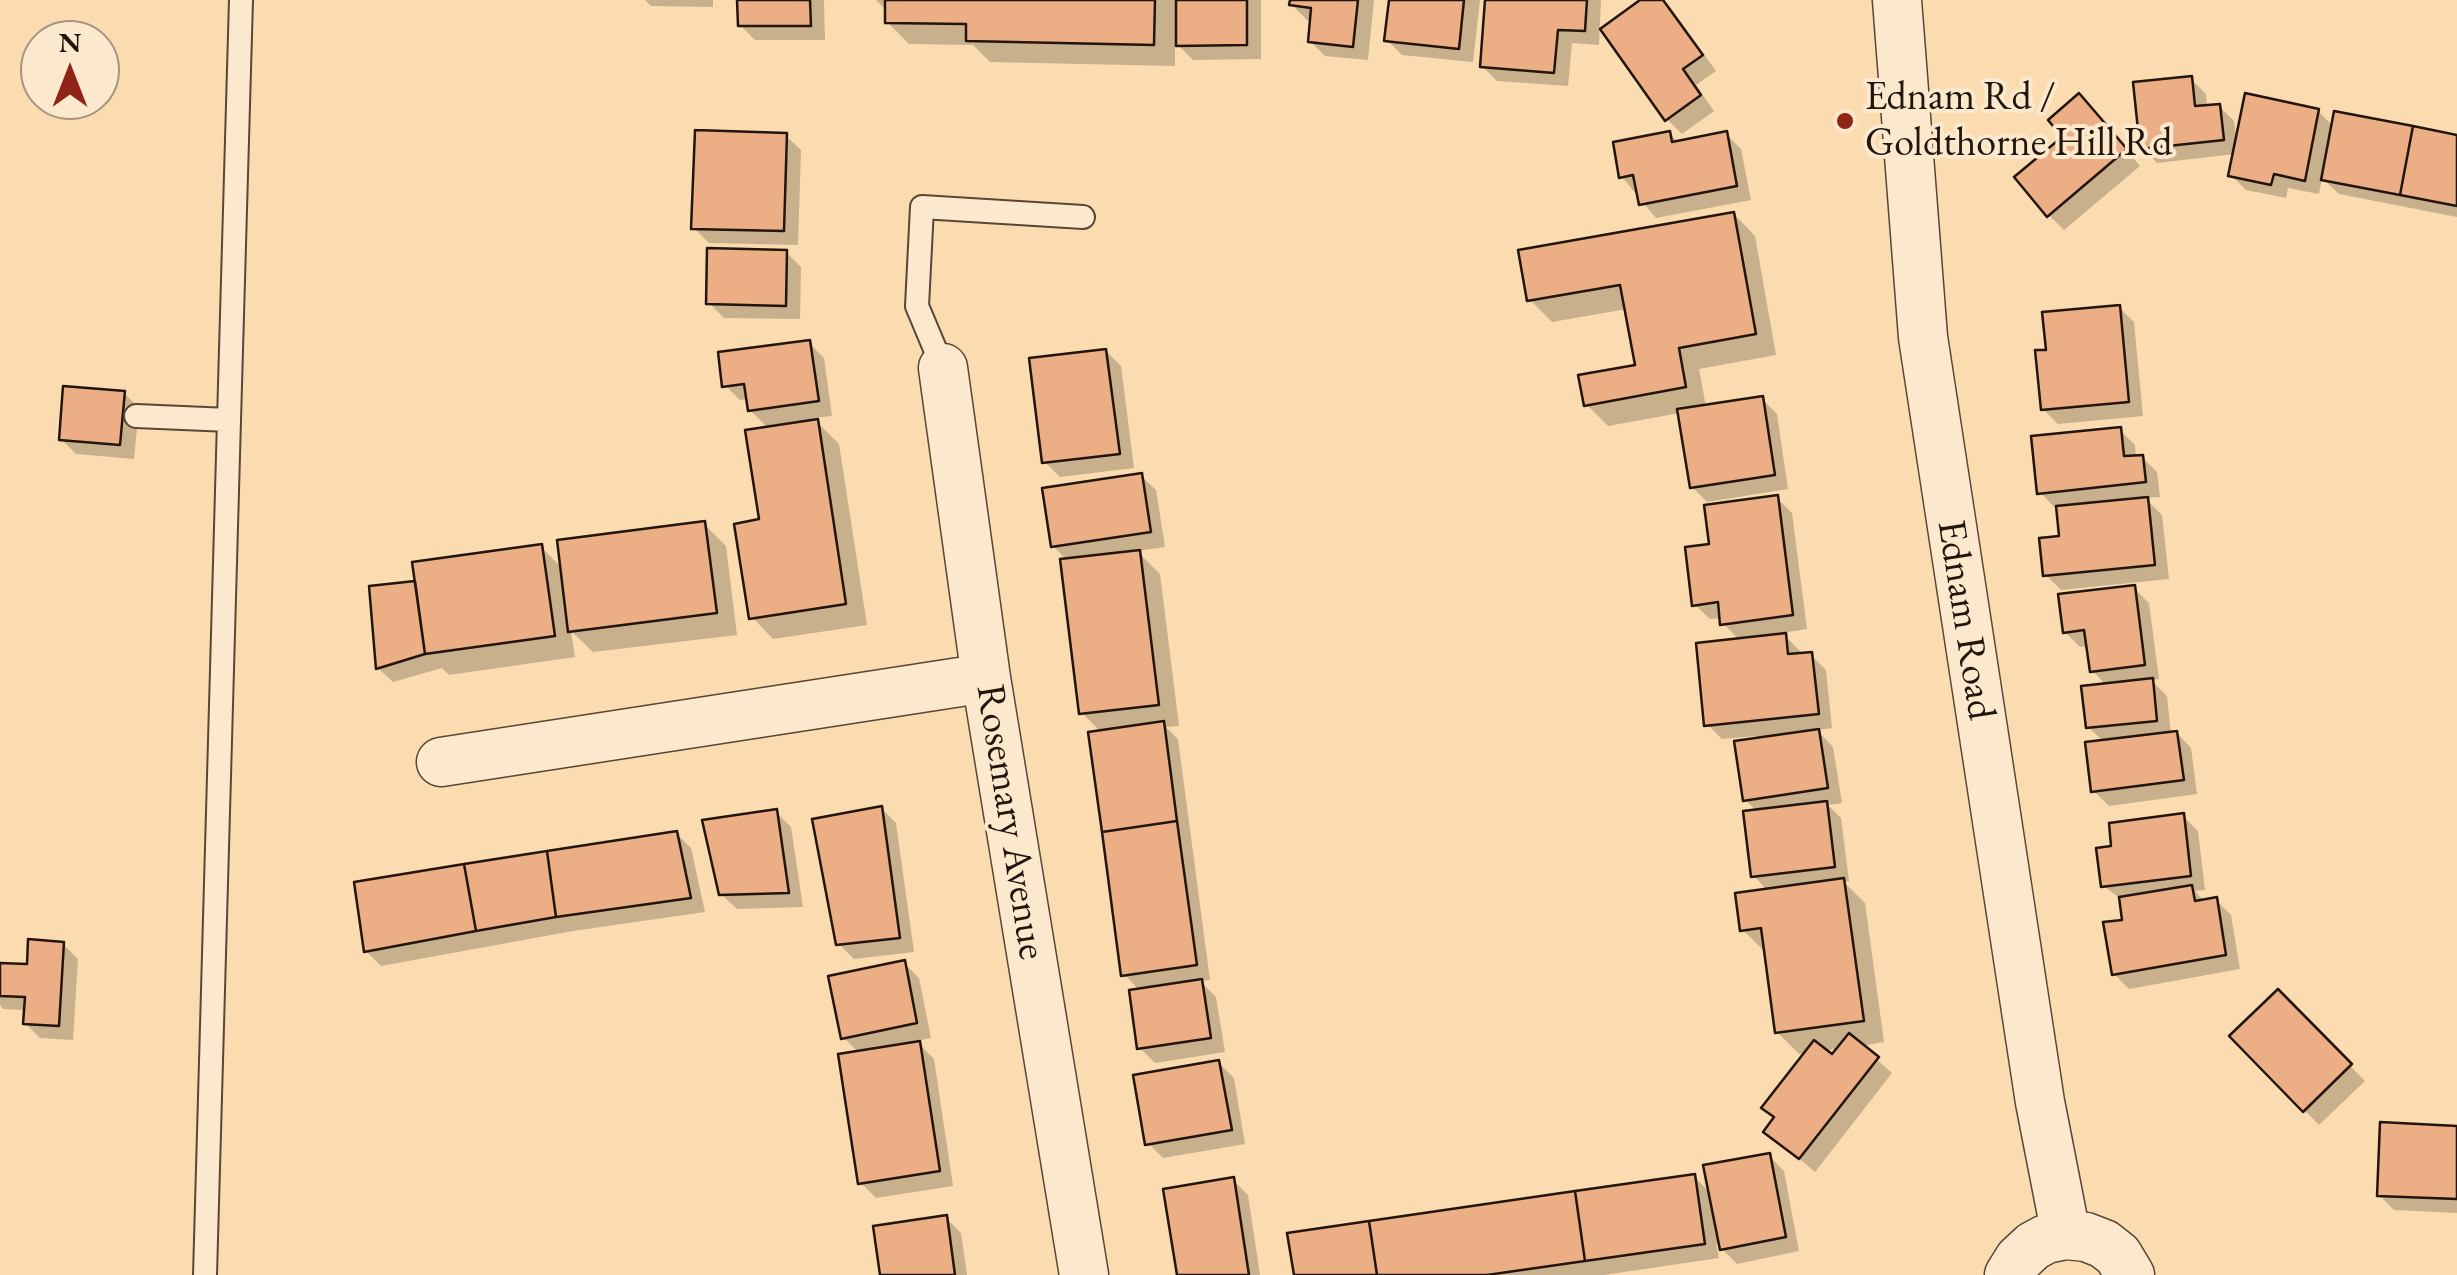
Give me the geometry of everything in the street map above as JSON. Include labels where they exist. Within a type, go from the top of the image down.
[{"type":"street","name":"Ednam Road","points":[[1897,0],[1923,338],[2030,1044],[2066,1235]]},
{"type":"street","name":"Rosemary Avenue","points":[[942,368],[986,678],[1084,1275]]},
{"type":"street","points":[[441,762],[986,678]]},
{"type":"street","points":[[2009,1275],[2034,1246],[2066,1235],[2104,1244],[2118,1255],[2130,1275]]},
{"type":"lane","points":[[205,1275],[241,0]]},
{"type":"lane","points":[[942,368],[917,306],[922,207],[1083,217]]},
{"type":"lane","points":[[136,416],[230,420]]},
{"type":"building","points":[[737,0],[810,0],[811,26],[738,26]]},
{"type":"building","points":[[885,0],[1155,0],[1154,45],[966,41],[966,24],[885,23]]},
{"type":"building","points":[[1176,0],[1247,0],[1247,45],[1176,46]]},
{"type":"building","points":[[1290,0],[1358,0],[1353,47],[1308,42],[1311,8],[1289,5]]},
{"type":"building","points":[[1389,0],[1464,0],[1459,49],[1384,41]]},
{"type":"building","points":[[1485,0],[1587,0],[1585,31],[1558,30],[1554,73],[1480,67]]},
{"type":"building","points":[[1640,0],[1663,0],[1703,55],[1683,69],[1701,95],[1665,121],[1600,29]]},
{"type":"building","points":[[2192,76],[2195,106],[2220,104],[2224,140],[2140,149],[2133,82]]},
{"type":"building","points":[[2079,93],[2127,149],[2047,217],[2014,177],[2062,137],[2048,120]]},
{"type":"building","points":[[2245,93],[2319,109],[2305,181],[2274,174],[2271,185],[2228,176]]},
{"type":"building","points":[[2334,111],[2413,126],[2400,195],[2321,180]]},
{"type":"building","points":[[2413,126],[2457,135],[2457,206],[2400,195]]},
{"type":"building","points":[[695,130],[787,133],[784,231],[691,229]]},
{"type":"building","points":[[1670,131],[1672,142],[1727,131],[1737,186],[1639,205],[1633,175],[1619,178],[1613,142]]},
{"type":"building","points":[[1734,212],[1756,334],[1679,348],[1686,387],[1584,406],[1578,375],[1635,365],[1620,285],[1527,301],[1518,250]]},
{"type":"building","points":[[707,248],[787,250],[786,306],[706,304]]},
{"type":"building","points":[[2120,305],[2129,402],[2041,410],[2035,350],[2046,350],[2042,312]]},
{"type":"building","points":[[810,340],[819,401],[748,411],[744,384],[722,387],[718,352]]},
{"type":"building","points":[[1106,349],[1120,454],[1042,463],[1029,358]]},
{"type":"building","points":[[63,386],[125,391],[120,445],[59,440]]},
{"type":"building","points":[[1763,396],[1775,475],[1690,488],[1677,409]]},
{"type":"building","points":[[818,419],[846,604],[749,619],[734,524],[759,519],[745,430]]},
{"type":"building","points":[[2121,427],[2124,456],[2143,455],[2146,482],[2037,494],[2031,436]]},
{"type":"building","points":[[1142,473],[1151,532],[1051,547],[1042,488]]},
{"type":"building","points":[[1778,495],[1793,615],[1720,625],[1718,602],[1692,606],[1685,547],[1709,544],[1704,505]]},
{"type":"building","points":[[2148,497],[2155,565],[2043,576],[2039,538],[2059,536],[2056,506]]},
{"type":"building","points":[[705,521],[717,613],[568,632],[557,540]]},
{"type":"building","points":[[542,544],[555,636],[425,654],[412,562]]},
{"type":"building","points":[[1140,550],[1159,705],[1079,714],[1060,559]]},
{"type":"building","points":[[415,581],[425,654],[376,669],[369,586]]},
{"type":"building","points":[[2135,585],[2145,665],[2090,672],[2084,630],[2063,633],[2058,594]]},
{"type":"building","points":[[1786,633],[1788,654],[1812,652],[1819,714],[1704,726],[1696,643]]},
{"type":"building","points":[[2153,678],[2157,721],[2086,728],[2081,686]]},
{"type":"building","points":[[1164,721],[1177,821],[1102,832],[1088,732]]},
{"type":"building","points":[[1819,729],[1828,788],[1743,801],[1734,741]]},
{"type":"building","points":[[2177,731],[2184,780],[2091,792],[2085,742]]},
{"type":"building","points":[[1827,801],[1835,867],[1751,877],[1743,811]]},
{"type":"building","points":[[882,806],[900,938],[836,945],[812,819]]},
{"type":"building","points":[[777,809],[789,893],[719,895],[702,820]]},
{"type":"building","points":[[2184,813],[2191,876],[2101,887],[2096,848],[2111,846],[2109,823]]},
{"type":"building","points":[[1177,821],[1197,965],[1121,976],[1102,832]]},
{"type":"building","points":[[677,831],[691,898],[556,917],[547,851]]},
{"type":"building","points":[[547,851],[556,917],[476,931],[464,864]]},
{"type":"building","points":[[464,864],[476,931],[364,952],[354,882]]},
{"type":"building","points":[[1844,878],[1864,1021],[1775,1033],[1761,928],[1740,931],[1735,893]]},
{"type":"building","points":[[2192,885],[2195,901],[2217,897],[2226,955],[2112,975],[2103,922],[2122,920],[2119,897]]},
{"type":"building","points":[[28,939],[64,942],[59,1026],[23,1024],[25,997],[0,996],[0,963],[27,964]]},
{"type":"building","points":[[905,960],[917,1023],[841,1039],[828,976]]},
{"type":"building","points":[[1202,979],[1211,1038],[1137,1049],[1129,990]]},
{"type":"building","points":[[2278,989],[2352,1064],[2303,1112],[2229,1036]]},
{"type":"building","points":[[1849,1033],[1879,1057],[1799,1159],[1763,1132],[1774,1117],[1761,1108],[1814,1040],[1832,1054]]},
{"type":"building","points":[[920,1041],[940,1171],[858,1184],[838,1054]]},
{"type":"building","points":[[1219,1060],[1232,1130],[1145,1145],[1133,1075]]},
{"type":"building","points":[[2380,1122],[2457,1126],[2457,1199],[2377,1196]]},
{"type":"building","points":[[1770,1153],[1786,1237],[1720,1250],[1703,1165]]},
{"type":"building","points":[[1695,1174],[1705,1244],[1585,1261],[1575,1191]]},
{"type":"building","points":[[1234,1177],[1249,1275],[1177,1275],[1163,1189]]},
{"type":"building","points":[[1575,1191],[1585,1261],[1487,1275],[1377,1275],[1369,1221]]},
{"type":"building","points":[[947,1215],[955,1275],[880,1275],[873,1226]]},
{"type":"building","points":[[1369,1221],[1377,1275],[1294,1275],[1287,1233]]},
{"type":"place","name":"Ednam Rd / Goldthorne Hill Rd","points":[[1845,121]]}]
